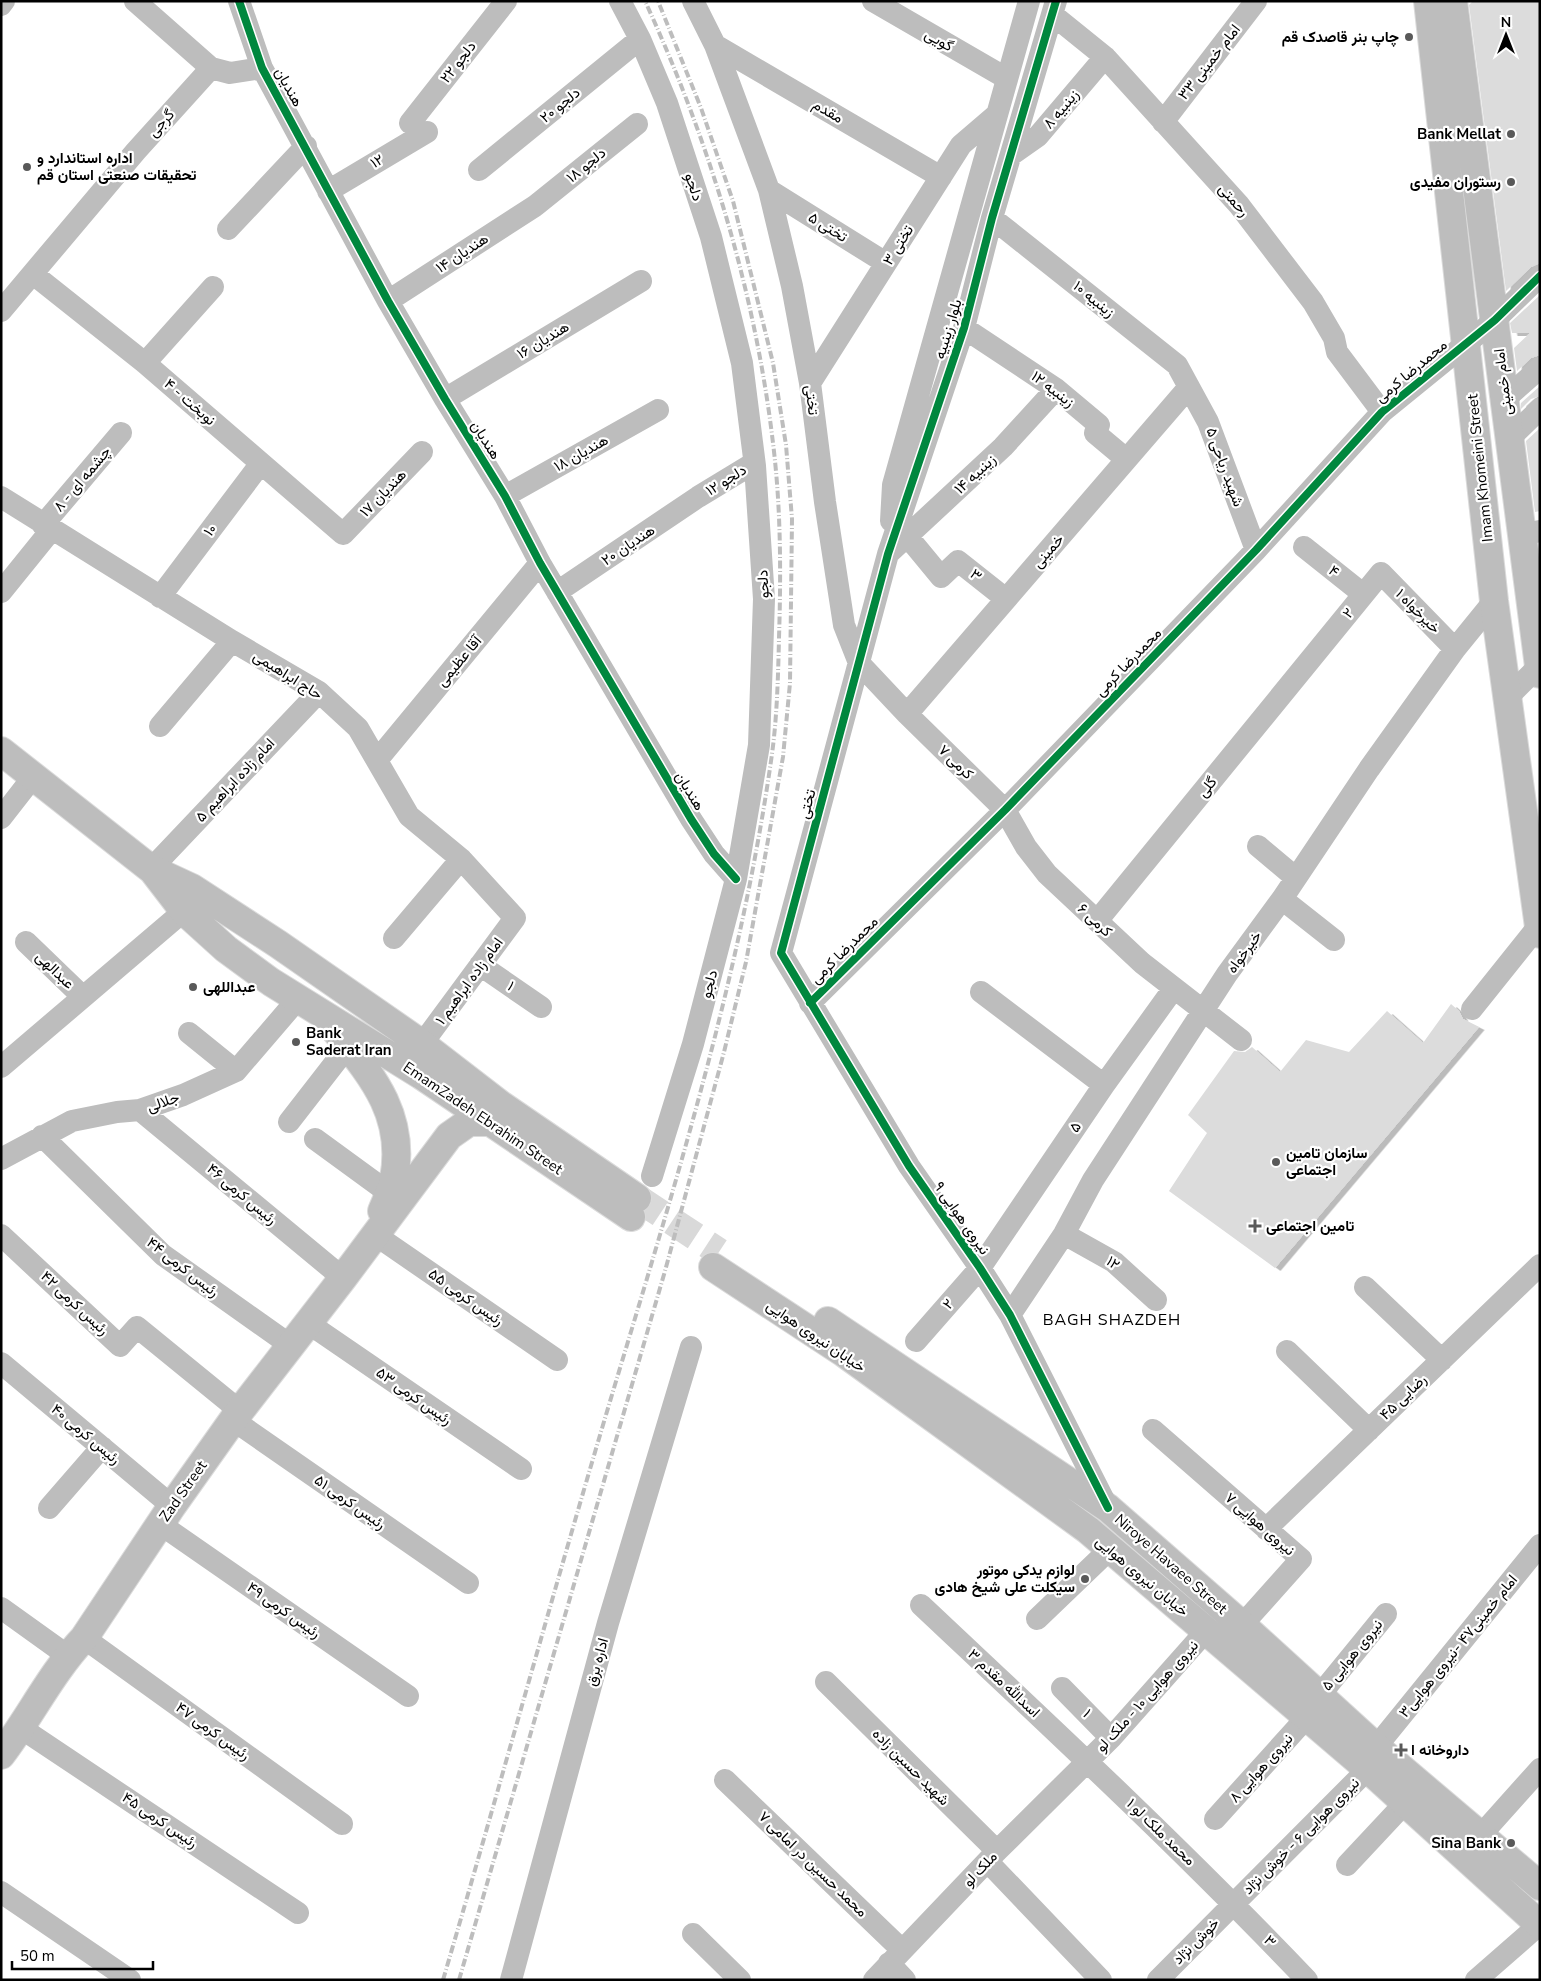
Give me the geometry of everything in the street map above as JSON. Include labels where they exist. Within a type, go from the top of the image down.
[{"type":"main road","name":"Imam Khomeini Street","points":[[1428,1],[1494,601],[1508,697],[1532,822],[1539,927]]},
{"type":"main road","name":"امام خمینی","points":[[1458,5],[1510,438],[1531,533],[1539,668]]},
{"type":"main road","name":"EmamZadeh Ebrahim Street","points":[[1,751],[151,869],[192,888],[278,944],[422,1044],[634,1208],[489,1122],[421,1075],[271,982],[226,949],[184,911],[151,869]]},
{"type":"main road","points":[[271,982],[259,967],[258,958],[264,945],[278,944]]},
{"type":"main road","points":[[309,1006],[348,1046],[379,1088],[390,1114],[397,1142],[394,1180],[374,1234]]},
{"type":"main road","points":[[374,1234],[449,1136],[469,1122],[489,1122]]},
{"type":"main road","name":"Zad Street","points":[[1,1755],[236,1416],[343,1278],[374,1234]]},
{"type":"main road","name":"Niroye Havaee Street","points":[[716,1260],[853,1336],[1108,1508],[1242,1626],[1313,1706],[1372,1758],[1480,1836],[1540,1886]]},
{"type":"main road","name":"خیابان نیروی هوایی","points":[[716,1260],[1088,1530],[1206,1631],[1313,1706]]},
{"type":"main road","points":[[1372,1758],[1405,1803],[1540,1925]]},
{"type":"street","points":[[1,5],[4,1]]},
{"type":"street","points":[[135,1],[211,68],[230,73],[262,68]]},
{"type":"street","name":"هندیان","points":[[239,1],[262,68],[306,146],[388,301],[445,399],[505,496],[540,563],[691,820],[714,854],[736,879]]},
{"type":"street","name":"دلجو ۲۲","points":[[419,127],[506,1]]},
{"type":"street","name":"دلجو","points":[[620,1],[640,39],[666,103],[711,237],[742,363],[754,463],[764,599],[759,745],[736,879],[693,1044],[652,1176]]},
{"type":"street","name":"تختی","points":[[693,1],[715,45],[769,190],[792,286],[810,383],[844,625],[859,662],[781,953]]},
{"type":"street","name":"گویی","points":[[873,1],[1006,78]]},
{"type":"street","name":"بلوار زینبیه","points":[[888,554],[893,484],[1029,1]]},
{"type":"street","name":"امام خمینی ۳۳","points":[[1163,122],[1256,1]]},
{"type":"street","name":"بلوار زینبیه","points":[[859,662],[888,554],[964,328],[992,218],[1054,8]]},
{"type":"street","name":"رحمتی","points":[[1054,8],[1105,57],[1239,205],[1277,252],[1312,302],[1334,338],[1337,352],[1382,412]]},
{"type":"street","name":"دلجو ۲۰","points":[[479,170],[640,39]]},
{"type":"street","name":"مقدم","points":[[715,45],[941,177]]},
{"type":"street","points":[[1013,55],[1038,62]]},
{"type":"street","name":"زینبیه ۸","points":[[1011,155],[1038,136],[1105,57]]},
{"type":"street","name":"گرجی","points":[[1,311],[136,151],[211,68]]},
{"type":"street","name":"تختی ۳","points":[[810,383],[961,145],[996,115]]},
{"type":"street","name":"دلجو ۱۸","points":[[535,206],[637,124]]},
{"type":"street","name":"۱۲","points":[[328,190],[419,127]]},
{"type":"street","points":[[228,229],[306,146]]},
{"type":"street","name":"تختی ۵","points":[[769,190],[886,263]]},
{"type":"street","name":"هندیان ۱۴","points":[[388,301],[535,206]]},
{"type":"street","name":"زینبیه ۱۰","points":[[992,218],[1177,365],[1189,387]]},
{"type":"street","name":"۴ - نوبخت","points":[[33,274],[145,364],[344,534]]},
{"type":"street","name":"محمدرضا کرمی","points":[[810,1003],[1005,810],[1256,550],[1382,412],[1495,320],[1540,276]]},
{"type":"street","name":"هندیان ۱۶","points":[[445,399],[641,281]]},
{"type":"street","points":[[145,364],[212,287]]},
{"type":"street","name":"زینبیه ۱۲","points":[[964,328],[1056,389],[1099,425],[1095,433],[1126,459]]},
{"type":"street","points":[[1505,399],[1540,368]]},
{"type":"street","name":"خمینی","points":[[907,714],[1189,387]]},
{"type":"street","name":"۵ شهید ریاحی","points":[[1189,387],[1208,422],[1256,550]]},
{"type":"street","name":"زینبیه ۱۴","points":[[888,554],[1003,448],[1056,389]]},
{"type":"street","points":[[1510,438],[1540,409]]},
{"type":"street","name":"هندیان ۱۸","points":[[505,496],[658,410]]},
{"type":"street","name":"۸ - چشمه ای","points":[[1,592],[48,527],[121,433]]},
{"type":"street","name":"هندیان ۱۷","points":[[344,534],[422,452]]},
{"type":"street","name":"۱۰","points":[[160,596],[261,463]]},
{"type":"street","name":"دلجو ۱۲","points":[[698,498],[754,463]]},
{"type":"street","name":"حاج ابراهیمی","points":[[1,497],[232,642],[319,692],[358,728],[378,759],[386,779],[410,816],[461,859],[515,918]]},
{"type":"street","name":"هندیان ۲۰","points":[[557,592],[698,498]]},
{"type":"street","name":"۳","points":[[908,537],[942,577],[958,561],[1006,599]]},
{"type":"street","name":"۴","points":[[1304,547],[1364,594]]},
{"type":"street","name":"آقا عظیمی","points":[[378,759],[540,563]]},
{"type":"street","name":"۲","points":[[1316,652],[1381,573]]},
{"type":"street","name":"خیرخواه ۱","points":[[1381,573],[1455,649]]},
{"type":"street","name":"خیرخواه","points":[[1010,1315],[1064,1234],[1093,1180],[1227,974],[1282,899],[1369,769],[1455,649],[1494,601]]},
{"type":"street","points":[[160,726],[232,642]]},
{"type":"street","name":"گلی","points":[[1097,921],[1316,652]]},
{"type":"street","name":"کرمی ۷","points":[[859,662],[907,714],[1005,810]]},
{"type":"street","points":[[1508,697],[1539,668]]},
{"type":"street","name":"امام زاده ابراهیم ۵","points":[[151,869],[319,692]]},
{"type":"street","points":[[1,818],[33,777]]},
{"type":"street","name":"کرمی ۶","points":[[1005,810],[1026,848],[1048,874],[1142,963],[1241,1040]]},
{"type":"street","points":[[1258,846],[1296,878]]},
{"type":"street","points":[[394,938],[461,859]]},
{"type":"street","points":[[1282,899],[1334,940]]},
{"type":"street","points":[[3,1061],[83,998],[184,911]]},
{"type":"street","name":"امام زاده ابراهیم ۱","points":[[422,1044],[515,918]]},
{"type":"street","points":[[1472,1009],[1539,927]]},
{"type":"street","name":"عبدالهی","points":[[26,942],[83,998]]},
{"type":"street","name":"نیروی هوایی ۹","points":[[781,953],[909,1166],[980,1268],[1010,1315],[1108,1508]]},
{"type":"street","name":"۱","points":[[480,965],[541,1007]]},
{"type":"street","name":"۵","points":[[980,1268],[1104,1085],[1174,988]]},
{"type":"street","points":[[981,992],[1104,1085]]},
{"type":"street","name":"جلالی","points":[[1,1159],[72,1121],[117,1112],[140,1110],[183,1095],[236,1071],[309,1006]]},
{"type":"street","points":[[189,1033],[236,1071]]},
{"type":"street","points":[[289,1122],[348,1046]]},
{"type":"street","name":"رئیس کرمی ۴۶","points":[[140,1110],[343,1278]]},
{"type":"street","name":"رئیس کرمی ۴۴","points":[[42,1136],[163,1255],[290,1345]]},
{"type":"street","points":[[315,1139],[389,1193]]},
{"type":"street","name":"رئیس کرمی ۵۵","points":[[374,1234],[557,1360]]},
{"type":"street","name":"۱۲","points":[[1064,1234],[1114,1262],[1156,1300]]},
{"type":"street","name":"رئیس کرمی ۴۲","points":[[1,1235],[120,1346],[137,1327],[236,1416]]},
{"type":"street","name":"رضایی ۴۵","points":[[1266,1529],[1540,1265]]},
{"type":"street","name":"۲","points":[[916,1340],[980,1268]]},
{"type":"street","points":[[1365,1287],[1442,1360]]},
{"type":"street","name":"رئیس کرمی ۵۳","points":[[308,1323],[521,1470]]},
{"type":"street","name":"اداره برق","points":[[511,1980],[608,1623],[691,1346]]},
{"type":"street","points":[[1286,1351],[1369,1430]]},
{"type":"street","name":"رئیس کرمی ۴۰","points":[[1,1363],[102,1448],[166,1515]]},
{"type":"street","name":"رئیس کرمی ۵۱","points":[[236,1416],[468,1583]]},
{"type":"street","name":"نیروی هوایی ۷","points":[[1153,1430],[1301,1559],[1242,1626]]},
{"type":"street","points":[[49,1508],[102,1448]]},
{"type":"street","name":"رئیس کرمی ۴۹","points":[[166,1515],[408,1696]]},
{"type":"street","name":"امام خمینی۴۷ -نیروی هوایی۳","points":[[1372,1758],[1540,1545]]},
{"type":"street","points":[[1037,1618],[1110,1549]]},
{"type":"street","name":"۳ اسدالله مقدم","points":[[921,1605],[1088,1761]]},
{"type":"street","name":"رئیس کرمی ۴۷","points":[[1,1608],[76,1647],[342,1824]]},
{"type":"street","name":"نیروی هوایی ۵","points":[[1313,1706],[1386,1614]]},
{"type":"street","name":"نیروی هوایی ۱۰ - ملک لو","points":[[1088,1761],[1111,1738],[1206,1631]]},
{"type":"street","name":"شهید حسین زاده","points":[[826,1682],[992,1856],[1101,1980]]},
{"type":"street","name":"۱","points":[[1062,1688],[1111,1738]]},
{"type":"street","name":"نیروی هوایی ۸","points":[[1215,1819],[1313,1706]]},
{"type":"street","name":"رئیس کرمی ۴۵","points":[[21,1728],[298,1913]]},
{"type":"street","name":"نیروی هوایی ۶ - خوش نژاد","points":[[1234,1903],[1372,1758]]},
{"type":"street","name":"ملک لو","points":[[874,1980],[992,1856],[1088,1761]]},
{"type":"street","name":"۱ محمد ملک لو","points":[[1088,1761],[1234,1903]]},
{"type":"street","points":[[1480,1836],[1540,1769]]},
{"type":"street","name":"۷ محمد حسین در امامی","points":[[725,1780],[895,1956],[906,1980]]},
{"type":"street","points":[[1347,1865],[1405,1803]]},
{"type":"street","points":[[1,1892],[130,1980]]},
{"type":"street","name":"۳","points":[[1234,1903],[1307,1980]]},
{"type":"street","name":"خوش نژاد","points":[[1158,1980],[1234,1903]]},
{"type":"street","points":[[1476,1980],[1540,1925]]},
{"type":"street","points":[[693,1934],[740,1980]]},
{"type":"building","name":"Bank Mellat","points":[[1473,1],[1540,1],[1540,263],[1531,267],[1506,291],[1469,5]]},
{"type":"building","points":[[1540,295],[1540,355],[1531,358],[1517,371],[1514,348],[1530,333],[1512,333],[1510,323]]},
{"type":"building","points":[[1540,386],[1540,396],[1531,399],[1521,409],[1521,403]]},
{"type":"building","points":[[1540,428],[1540,511],[1535,512],[1526,441]]},
{"type":"building","name":"سازمان تامین اجتماعی","points":[[1451,1004],[1459,1011],[1463,1019],[1479,1027],[1275,1268],[1169,1191],[1207,1133],[1188,1115],[1234,1051],[1245,1052],[1252,1047],[1280,1072],[1306,1040],[1349,1052],[1387,1011],[1423,1043]]},
{"type":"tunnel","points":[[637,1198],[719,1252]]},
{"type":"railway","points":[[443,1980],[573,1528],[663,1226],[706,1072],[743,918],[758,840],[775,731],[779,653],[780,540],[776,467],[765,386],[741,273],[709,162],[668,54],[645,1]]},
{"type":"railway","points":[[459,1980],[665,1271],[724,1052],[746,962],[783,757],[790,683],[792,519],[786,445],[773,363],[733,201],[701,108],[658,1]]},
{"type":"cycle path","points":[[239,1],[262,68],[388,301],[445,399],[505,496],[540,563],[691,819],[714,854],[736,879]]},
{"type":"cycle path","points":[[1056,1],[992,218],[964,328],[888,554],[781,953],[909,1166],[980,1268],[1010,1315],[1108,1508]]},
{"type":"cycle path","points":[[810,1003],[1005,810],[1256,550],[1382,412],[1495,320],[1540,276]]},
{"type":"place","name":"چاپ بنر قاصدک قم","points":[[1409,37]]},
{"type":"place","name":"Bank Mellat","points":[[1511,134]]},
{"type":"place","name":"اداره استاندارد و تحقیقات صنعتی استان قم","points":[[27,167]]},
{"type":"place","name":"رستوران مفیدی","points":[[1511,182]]},
{"type":"place","name":"عبداللهی","points":[[193,987]]},
{"type":"place","name":"Bank Saderat Iran","points":[[296,1042]]},
{"type":"place","name":"سازمان تامین اجتماعی","points":[[1276,1162]]},
{"type":"place","name":"تامین اجتماعی","points":[[1255,1226]]},
{"type":"place","name":"لوازم یدکی موتور سیکلت علی شیخ هادی","points":[[1085,1579]]},
{"type":"place","name":"داروخانه ا","points":[[1401,1750]]},
{"type":"place","name":"Sina Bank","points":[[1511,1843]]},
{"type":"district","name":"BAGH SHAZDEH","points":[[1112,1320]]}]
